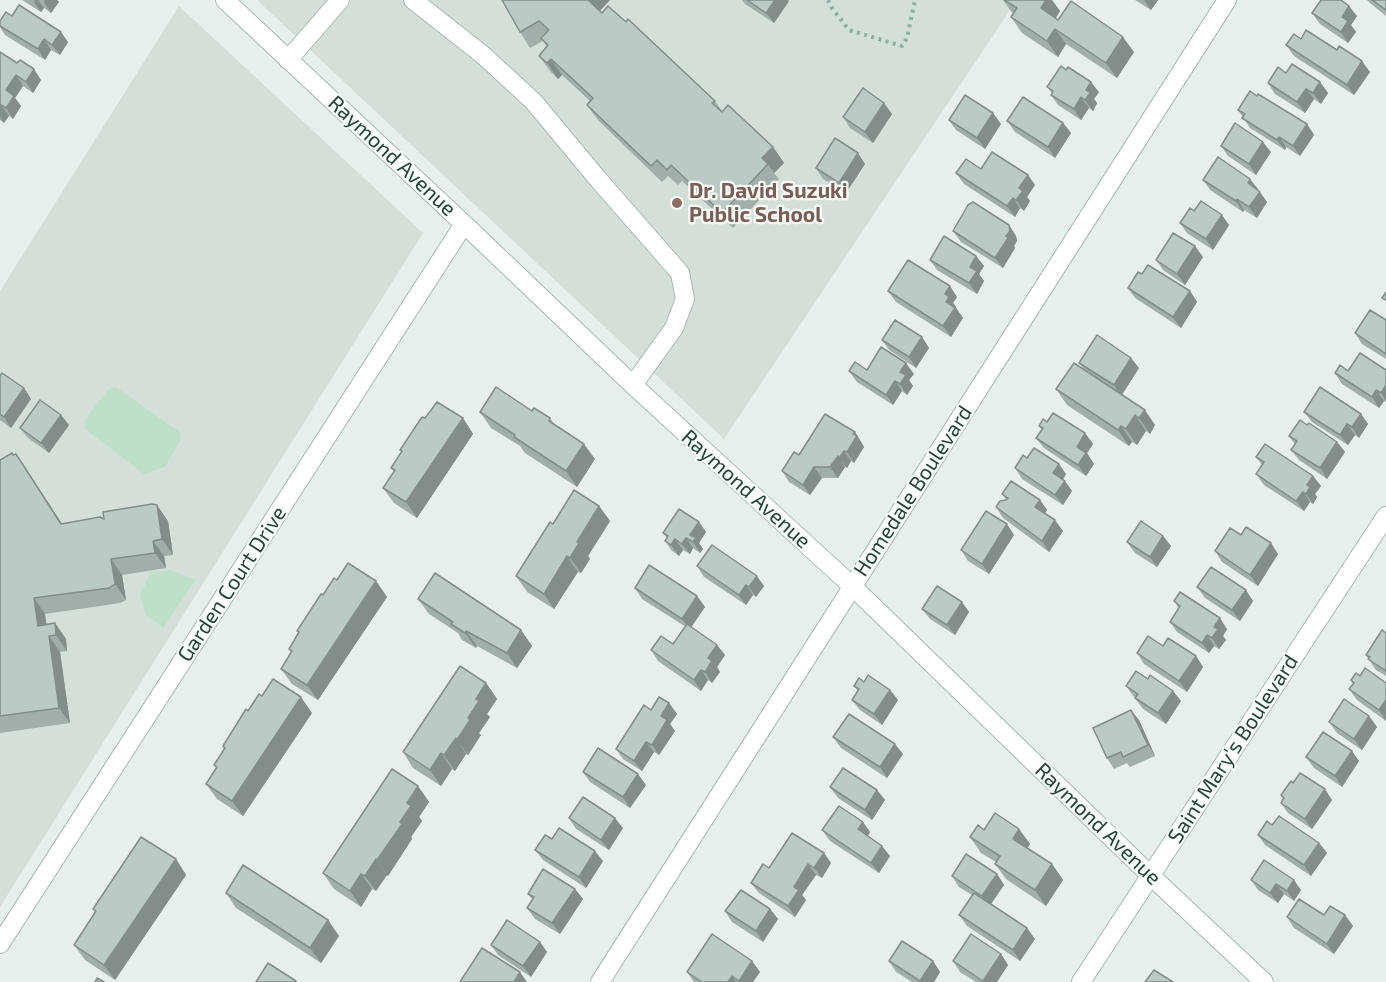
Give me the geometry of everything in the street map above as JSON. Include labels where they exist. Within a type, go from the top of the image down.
[{"type":"street","name":"Raymond Avenue","points":[[225,0],[633,385],[852,586],[1150,875],[1264,982]]},
{"type":"street","points":[[288,60],[340,0]]},
{"type":"street","points":[[413,0],[483,55],[534,102],[680,273],[685,299],[674,328],[633,385]]},
{"type":"street","name":"Homedale Boulevard","points":[[600,982],[1227,0]]},
{"type":"street","name":"Garden Court Drive","points":[[0,944],[465,224]]},
{"type":"street","name":"Saint Mary's Boulevard","points":[[1081,982],[1386,516]]},
{"type":"path","points":[[828,0],[849,30],[902,46],[907,38],[915,0]]},
{"type":"shaded area","name":"Dr. David Suzuki Public School","points":[[257,0],[1017,0],[724,439]]},
{"type":"shaded area","points":[[179,6],[423,233],[0,907],[0,291]]},
{"type":"green space","points":[[117,388],[181,433],[180,441],[165,467],[144,474],[85,429],[85,420],[106,392]]},
{"type":"green space","points":[[170,570],[195,580],[163,628],[146,615],[140,596],[151,572]]},
{"type":"building","points":[[502,0],[588,0],[602,13],[608,6],[626,22],[628,19],[715,101],[712,103],[722,112],[728,105],[773,147],[762,158],[768,164],[722,213],[671,165],[667,170],[657,160],[651,166],[587,105],[593,98],[551,59],[547,63],[539,56],[548,45],[541,38],[549,30],[539,21],[520,32]]},
{"type":"building","points":[[747,0],[775,0],[766,13]]},
{"type":"building","points":[[1004,0],[1046,0],[1041,8],[1058,20],[1071,1],[1123,37],[1106,63],[1055,29],[1047,41],[1011,17],[1017,8]]},
{"type":"building","points":[[1321,0],[1341,0],[1349,6],[1342,17],[1348,21],[1341,32],[1312,13]]},
{"type":"building","points":[[1372,0],[1386,0],[1386,10]]},
{"type":"building","points":[[19,5],[61,32],[52,45],[44,39],[38,49],[0,26],[0,21],[6,12],[12,16]]},
{"type":"building","points":[[1306,30],[1337,50],[1339,46],[1362,61],[1347,85],[1286,45],[1294,34],[1301,39]]},
{"type":"building","points":[[0,52],[17,63],[20,60],[34,69],[26,82],[16,75],[6,90],[14,96],[6,108],[1,105],[0,107]]},
{"type":"building","points":[[1292,64],[1320,82],[1313,93],[1306,89],[1297,102],[1268,83],[1278,67],[1286,73]]},
{"type":"building","points":[[1061,66],[1066,70],[1068,67],[1091,82],[1086,90],[1090,93],[1085,100],[1081,97],[1074,109],[1051,95],[1053,91],[1047,87]]},
{"type":"building","points":[[863,88],[884,103],[865,132],[843,117]]},
{"type":"building","points":[[1250,91],[1307,124],[1293,146],[1279,137],[1277,140],[1242,118],[1245,114],[1238,110]]},
{"type":"building","points":[[965,95],[993,113],[977,138],[949,120]]},
{"type":"building","points":[[1023,97],[1063,123],[1048,147],[1007,121]]},
{"type":"building","points":[[1235,123],[1263,142],[1249,164],[1221,146]]},
{"type":"building","points":[[835,138],[858,153],[839,183],[816,168]]},
{"type":"building","points":[[992,152],[1028,175],[1019,188],[1023,191],[1007,206],[956,173],[966,159],[981,169]]},
{"type":"building","points":[[1218,157],[1250,179],[1248,183],[1260,192],[1249,207],[1203,180]]},
{"type":"building","points":[[1201,201],[1222,215],[1206,239],[1180,223],[1190,208],[1194,211]]},
{"type":"building","points":[[973,202],[1009,225],[1010,231],[1006,236],[1008,238],[995,258],[953,231],[968,205]]},
{"type":"building","points":[[1173,233],[1195,246],[1177,274],[1156,260]]},
{"type":"building","points":[[944,236],[976,256],[970,267],[977,271],[969,283],[930,260]]},
{"type":"building","points":[[908,260],[950,286],[945,294],[949,297],[946,302],[955,308],[943,326],[888,291]]},
{"type":"building","points":[[1148,265],[1190,291],[1173,317],[1128,288],[1138,272],[1142,274]]},
{"type":"building","points":[[1370,310],[1386,320],[1386,354],[1355,333]]},
{"type":"building","points":[[895,320],[922,337],[909,357],[882,340]]},
{"type":"building","points":[[1097,335],[1131,358],[1114,385],[1079,363]]},
{"type":"building","points":[[881,347],[906,363],[900,372],[906,375],[900,384],[895,381],[886,395],[849,371],[855,362],[867,370]]},
{"type":"building","points":[[1360,353],[1386,370],[1386,385],[1381,393],[1376,390],[1372,397],[1335,373],[1340,365],[1348,371]]},
{"type":"building","points":[[1074,363],[1145,410],[1139,418],[1135,415],[1126,429],[1121,426],[1118,430],[1056,389]]},
{"type":"building","points":[[2,373],[24,388],[4,417],[0,414],[0,376]]},
{"type":"building","points":[[496,387],[532,411],[534,408],[550,418],[549,421],[584,444],[566,471],[480,412]]},
{"type":"building","points":[[1320,387],[1361,414],[1352,427],[1347,424],[1340,435],[1304,412]]},
{"type":"building","points":[[40,400],[61,415],[41,443],[20,428]]},
{"type":"building","points":[[437,402],[463,418],[406,502],[383,488],[395,470],[391,468],[402,451],[400,450],[422,417],[425,418]]},
{"type":"building","points":[[1053,413],[1085,433],[1077,447],[1086,453],[1078,465],[1036,438],[1043,428],[1039,426],[1043,419],[1047,422]]},
{"type":"building","points":[[825,414],[855,432],[853,434],[857,436],[847,452],[844,451],[839,458],[838,456],[830,467],[814,467],[803,485],[782,471],[794,452],[799,455]]},
{"type":"building","points":[[1300,420],[1307,425],[1309,423],[1337,442],[1320,468],[1291,450],[1297,441],[1289,436]]},
{"type":"building","points":[[1265,444],[1313,476],[1307,485],[1310,487],[1306,494],[1303,492],[1296,501],[1256,474],[1264,462],[1256,457]]},
{"type":"building","points":[[1034,448],[1059,464],[1053,473],[1065,481],[1055,495],[1015,468],[1023,455],[1027,458]]},
{"type":"building","points":[[12,453],[16,454],[61,524],[100,517],[104,519],[103,512],[152,504],[157,505],[162,539],[153,541],[155,553],[111,559],[115,584],[109,588],[34,598],[38,626],[55,623],[56,635],[49,636],[59,708],[0,716],[0,460]]},
{"type":"building","points":[[1011,481],[1040,500],[1035,507],[1055,520],[1042,541],[996,507],[1000,501],[1008,498],[1002,494]]},
{"type":"building","points":[[574,490],[599,506],[570,558],[567,556],[544,594],[516,576],[550,522],[553,524]]},
{"type":"building","points":[[679,509],[699,522],[690,535],[696,538],[693,542],[686,538],[682,544],[675,539],[671,545],[665,541],[668,536],[663,533]]},
{"type":"building","points":[[986,511],[1007,524],[982,564],[961,550]]},
{"type":"building","points":[[1141,521],[1163,536],[1150,557],[1127,542]]},
{"type":"building","points":[[1246,527],[1271,543],[1250,575],[1215,551],[1230,528],[1241,535]]},
{"type":"building","points":[[712,545],[757,576],[739,595],[697,566]]},
{"type":"building","points":[[348,563],[376,581],[307,685],[281,669],[292,651],[289,649],[299,632],[297,631],[321,594],[323,595],[334,578],[337,580]]},
{"type":"building","points":[[649,565],[697,596],[682,619],[635,588]]},
{"type":"building","points":[[1211,567],[1246,590],[1232,610],[1197,587]]},
{"type":"building","points":[[435,573],[521,630],[507,653],[466,631],[465,633],[451,624],[453,622],[418,599]]},
{"type":"building","points":[[937,586],[962,602],[947,625],[922,609]]},
{"type":"building","points":[[1180,592],[1220,618],[1214,627],[1218,629],[1212,638],[1207,635],[1202,643],[1170,622],[1180,606],[1174,601]]},
{"type":"building","points":[[687,624],[717,645],[708,658],[712,661],[705,672],[701,670],[694,680],[651,650],[661,636],[673,644]]},
{"type":"building","points":[[1382,630],[1386,633],[1386,671],[1368,659],[1370,657],[1366,655]]},
{"type":"building","points":[[1148,636],[1163,646],[1168,638],[1196,656],[1179,681],[1137,653]]},
{"type":"building","points":[[460,666],[486,683],[476,699],[479,701],[468,718],[470,720],[457,740],[456,738],[444,755],[441,753],[430,770],[403,752]]},
{"type":"building","points":[[1365,668],[1386,683],[1386,700],[1379,710],[1349,689],[1354,683],[1351,680],[1356,673],[1360,676]]},
{"type":"building","points":[[1136,671],[1148,679],[1150,675],[1173,691],[1158,713],[1135,698],[1138,694],[1126,686]]},
{"type":"building","points":[[868,675],[890,690],[874,714],[852,700],[859,689],[854,686],[859,678],[864,682]]},
{"type":"building","points":[[273,679],[301,697],[232,801],[206,784],[217,767],[214,765],[225,748],[223,746],[246,709],[248,711],[259,694],[262,696]]},
{"type":"building","points":[[659,697],[669,703],[661,716],[667,720],[652,745],[646,742],[634,761],[616,749],[644,705],[651,710]]},
{"type":"building","points":[[1344,699],[1369,716],[1354,739],[1329,722]]},
{"type":"building","points":[[1131,710],[1148,745],[1123,757],[1121,752],[1107,758],[1093,728]]},
{"type":"building","points":[[849,714],[895,744],[880,767],[833,737]]},
{"type":"building","points":[[1323,732],[1352,751],[1335,776],[1306,757]]},
{"type":"building","points":[[598,748],[638,774],[623,797],[583,772]]},
{"type":"building","points":[[843,768],[877,790],[865,810],[830,787]]},
{"type":"building","points":[[392,769],[418,786],[407,803],[411,806],[400,822],[402,824],[365,876],[361,874],[350,891],[323,873]]},
{"type":"building","points":[[1300,773],[1325,789],[1305,819],[1281,803],[1284,798],[1281,795]]},
{"type":"building","points":[[583,797],[615,818],[601,840],[569,818]]},
{"type":"building","points":[[839,806],[863,822],[858,829],[882,846],[871,863],[822,830]]},
{"type":"building","points":[[995,813],[1019,829],[1013,839],[1052,864],[1035,890],[995,864],[1000,856],[970,837],[978,825],[984,830]]},
{"type":"building","points":[[1279,816],[1319,843],[1304,865],[1258,835],[1267,821],[1272,825]]},
{"type":"building","points":[[559,828],[595,851],[579,877],[535,850],[545,835],[552,839]]},
{"type":"building","points":[[792,833],[824,853],[814,868],[808,864],[794,887],[799,890],[788,906],[751,883],[763,864],[769,868]]},
{"type":"building","points":[[141,837],[176,859],[104,965],[74,945],[96,911],[93,909]]},
{"type":"building","points":[[966,854],[997,874],[982,896],[952,876]]},
{"type":"building","points":[[1264,860],[1294,880],[1287,891],[1276,884],[1270,893],[1251,880]]},
{"type":"building","points":[[243,865],[328,920],[310,948],[226,893]]},
{"type":"building","points":[[543,869],[575,889],[552,923],[527,908],[534,897],[528,894]]},
{"type":"building","points":[[741,890],[770,909],[756,931],[725,911]]},
{"type":"building","points":[[974,893],[1027,928],[1013,950],[959,915]]},
{"type":"building","points":[[1299,899],[1324,915],[1330,906],[1345,915],[1327,944],[1287,917]]},
{"type":"building","points":[[507,920],[540,942],[523,966],[491,945]]},
{"type":"building","points":[[712,934],[752,961],[739,981],[732,976],[728,982],[702,982],[687,972]]},
{"type":"building","points":[[971,934],[1001,954],[983,981],[953,961]]},
{"type":"building","points":[[902,941],[933,961],[920,981],[889,961]]},
{"type":"building","points":[[482,948],[520,972],[514,982],[460,982]]},
{"type":"building","points":[[268,963],[296,981],[296,982],[256,982]]},
{"type":"building","points":[[1154,970],[1173,982],[1145,982]]},
{"type":"place","name":"Dr. David Suzuki Public School","points":[[677,203]]}]
